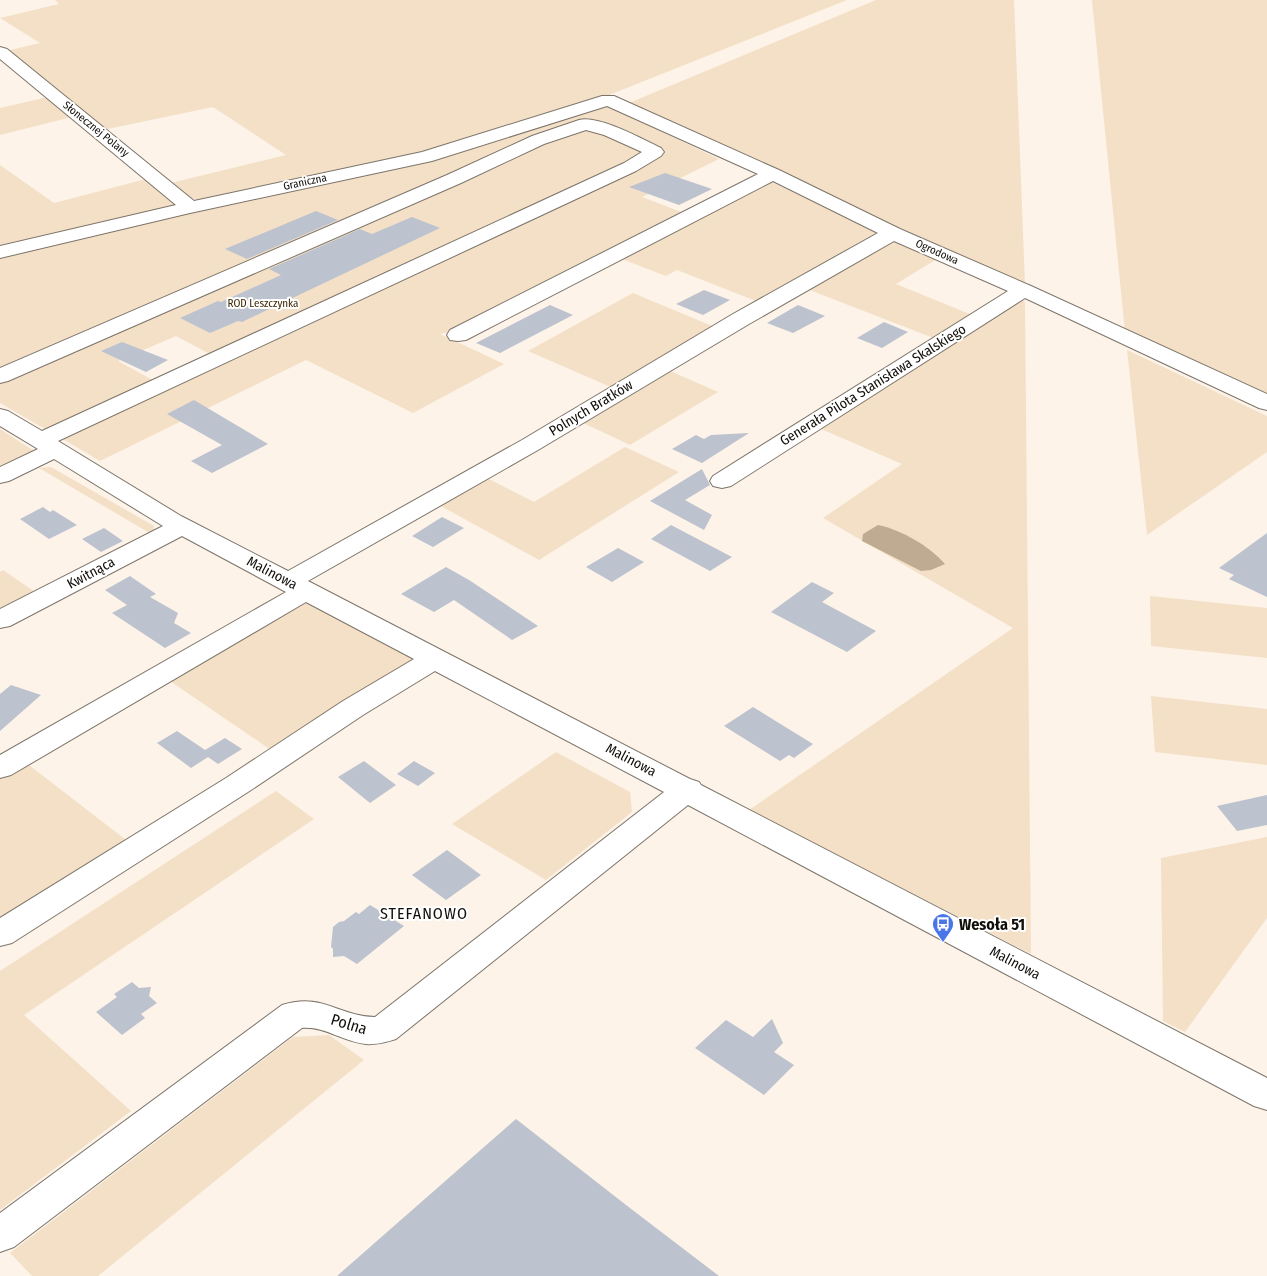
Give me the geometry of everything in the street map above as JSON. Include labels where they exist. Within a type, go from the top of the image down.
[{"type":"street","name":"Słonecznej Polany","points":[[1,52],[190,207]]},
{"type":"street","name":"Graniczna","points":[[0,252],[190,207],[426,157],[608,100]]},
{"type":"street","name":"Ogrodowa","points":[[608,100],[773,174],[893,233],[1024,290],[1267,403]]},
{"type":"street","points":[[0,376],[454,179],[538,140],[585,124],[610,131],[655,152],[630,167],[48,445],[0,476]]},
{"type":"street","points":[[458,335],[773,174]]},
{"type":"street","name":"Polnych Bratków","points":[[0,768],[530,445],[741,319],[893,233]]},
{"type":"street","name":"Generała Pilota Stanisława Skalskiego","points":[[722,481],[1024,290]]},
{"type":"street","name":"Malinowa","points":[[0,416],[182,526],[1267,1095]]},
{"type":"street","name":"Kwitnąca","points":[[0,620],[182,526]]},
{"type":"street","points":[[0,934],[237,785],[353,708],[436,658]]},
{"type":"street","name":"Polna","points":[[0,1235],[294,1015],[315,1014],[360,1031],[374,1032],[384,1029],[688,790]]},
{"type":"green space","points":[[55,0],[847,0],[594,101],[428,153],[200,200],[188,197],[171,183],[286,155],[213,107],[103,130],[6,51],[40,43],[0,18],[59,4]]},
{"type":"green space","points":[[876,0],[1014,0],[1025,285],[629,103]]},
{"type":"green space","points":[[1092,0],[1267,0],[1267,398],[1125,332]]},
{"type":"green space","points":[[48,97],[72,117],[0,135],[0,108]]},
{"type":"green space","name":"ROD Leszczynka","points":[[603,104],[719,159],[642,197],[684,213],[454,331],[440,334],[504,364],[413,413],[306,360],[100,461],[61,438],[223,361],[176,336],[118,361],[158,383],[53,431],[45,429],[0,403],[0,254],[349,176]]},
{"type":"green space","points":[[0,165],[54,203],[146,179],[177,202],[174,206],[0,251]]},
{"type":"green space","points":[[767,180],[883,234],[761,303],[677,270],[666,276],[619,258]]},
{"type":"green space","points":[[894,239],[937,259],[896,284],[972,315],[936,339],[807,289]]},
{"type":"green space","points":[[633,293],[717,328],[613,388],[528,351]]},
{"type":"green space","points":[[1019,298],[1025,302],[1031,954],[749,810],[1013,628],[823,518],[902,464],[819,428]]},
{"type":"green space","points":[[1127,350],[1267,416],[1267,452],[1147,535]]},
{"type":"green space","points":[[668,370],[718,392],[630,445],[579,421]]},
{"type":"green space","points":[[0,429],[34,451],[0,466]]},
{"type":"green space","points":[[625,447],[679,472],[539,560],[437,504],[485,477],[534,502]]},
{"type":"green space","points":[[51,467],[154,526],[153,535],[39,468]]},
{"type":"green space","points":[[3,570],[38,594],[0,614],[0,572]]},
{"type":"green space","points":[[1150,596],[1267,608],[1267,658],[1151,646]]},
{"type":"green space","points":[[311,603],[418,662],[274,752],[167,679],[296,605]]},
{"type":"green space","points":[[1151,696],[1267,709],[1267,765],[1155,752]]},
{"type":"green space","points":[[556,752],[630,792],[632,812],[546,880],[452,824]]},
{"type":"green space","points":[[25,762],[130,843],[0,924],[0,776]]},
{"type":"green space","points":[[276,791],[314,819],[24,1015],[131,1111],[0,1210],[0,971]]},
{"type":"green space","points":[[1267,837],[1267,918],[1185,1032],[1163,1021],[1161,858]]},
{"type":"green space","points":[[329,1035],[364,1060],[98,1276],[32,1276],[10,1253],[293,1037]]},
{"type":"shaded area","points":[[878,525],[887,527],[915,540],[939,557],[945,564],[931,570],[921,571],[862,541],[863,534]]},
{"type":"building","points":[[665,173],[712,189],[679,205],[629,187]]},
{"type":"building","points":[[316,211],[338,220],[247,259],[225,249]]},
{"type":"building","points":[[412,217],[440,228],[242,322],[238,321],[210,333],[180,318],[281,275],[269,269],[360,229],[372,234]]},
{"type":"building","points":[[704,290],[730,300],[703,315],[676,304]]},
{"type":"building","points":[[550,305],[573,315],[500,353],[476,343]]},
{"type":"building","points":[[798,305],[825,316],[793,333],[767,323]]},
{"type":"building","points":[[884,322],[908,332],[882,348],[857,338]]},
{"type":"building","points":[[122,342],[168,360],[146,372],[101,351]]},
{"type":"building","points":[[194,400],[268,444],[212,473],[191,461],[222,445],[167,414]]},
{"type":"building","points":[[749,433],[702,463],[672,449],[696,435],[704,439],[711,435]]},
{"type":"building","points":[[702,469],[710,485],[685,500],[712,515],[704,530],[650,501]]},
{"type":"building","points":[[43,507],[50,512],[53,510],[77,525],[49,539],[20,519]]},
{"type":"building","points":[[442,517],[464,528],[433,547],[412,536]]},
{"type":"building","points":[[671,525],[732,557],[710,571],[651,539]]},
{"type":"building","points":[[104,528],[123,541],[101,552],[82,539]]},
{"type":"building","points":[[1267,533],[1267,597],[1229,579],[1234,575],[1219,568]]},
{"type":"building","points":[[618,548],[644,562],[612,582],[586,567]]},
{"type":"building","points":[[446,567],[538,626],[512,640],[454,600],[434,612],[401,594]]},
{"type":"building","points":[[130,576],[156,594],[150,597],[178,613],[174,623],[191,633],[165,648],[112,613],[127,605],[105,590]]},
{"type":"building","points":[[812,582],[834,593],[822,602],[876,631],[847,652],[771,612]]},
{"type":"building","points":[[11,685],[41,695],[0,731],[0,694]]},
{"type":"building","points":[[753,707],[813,744],[794,758],[789,755],[780,761],[724,726]]},
{"type":"building","points":[[177,731],[205,750],[225,738],[242,749],[218,764],[208,757],[191,768],[157,743]]},
{"type":"building","points":[[364,761],[396,785],[370,803],[338,777]]},
{"type":"building","points":[[414,761],[435,773],[418,786],[397,774]]},
{"type":"building","points":[[1267,795],[1267,825],[1237,831],[1217,806]]},
{"type":"building","points":[[447,850],[481,875],[446,900],[412,875]]},
{"type":"building","points":[[370,905],[404,926],[357,964],[344,956],[333,957],[333,949],[331,947],[333,927],[356,912],[359,914]]},
{"type":"building","points":[[132,982],[139,988],[151,987],[149,996],[157,1003],[141,1014],[145,1018],[122,1035],[96,1012],[117,997],[114,994]]},
{"type":"building","points":[[772,1019],[783,1043],[774,1052],[794,1065],[764,1095],[695,1048],[726,1020],[753,1037]]},
{"type":"building","points":[[516,1119],[626,1205],[719,1276],[337,1276]]},
{"type":"place","name":"Wesoła 51","points":[[943,943]]},
{"type":"district","name":"STEFANOWO","points":[[424,913]]}]
